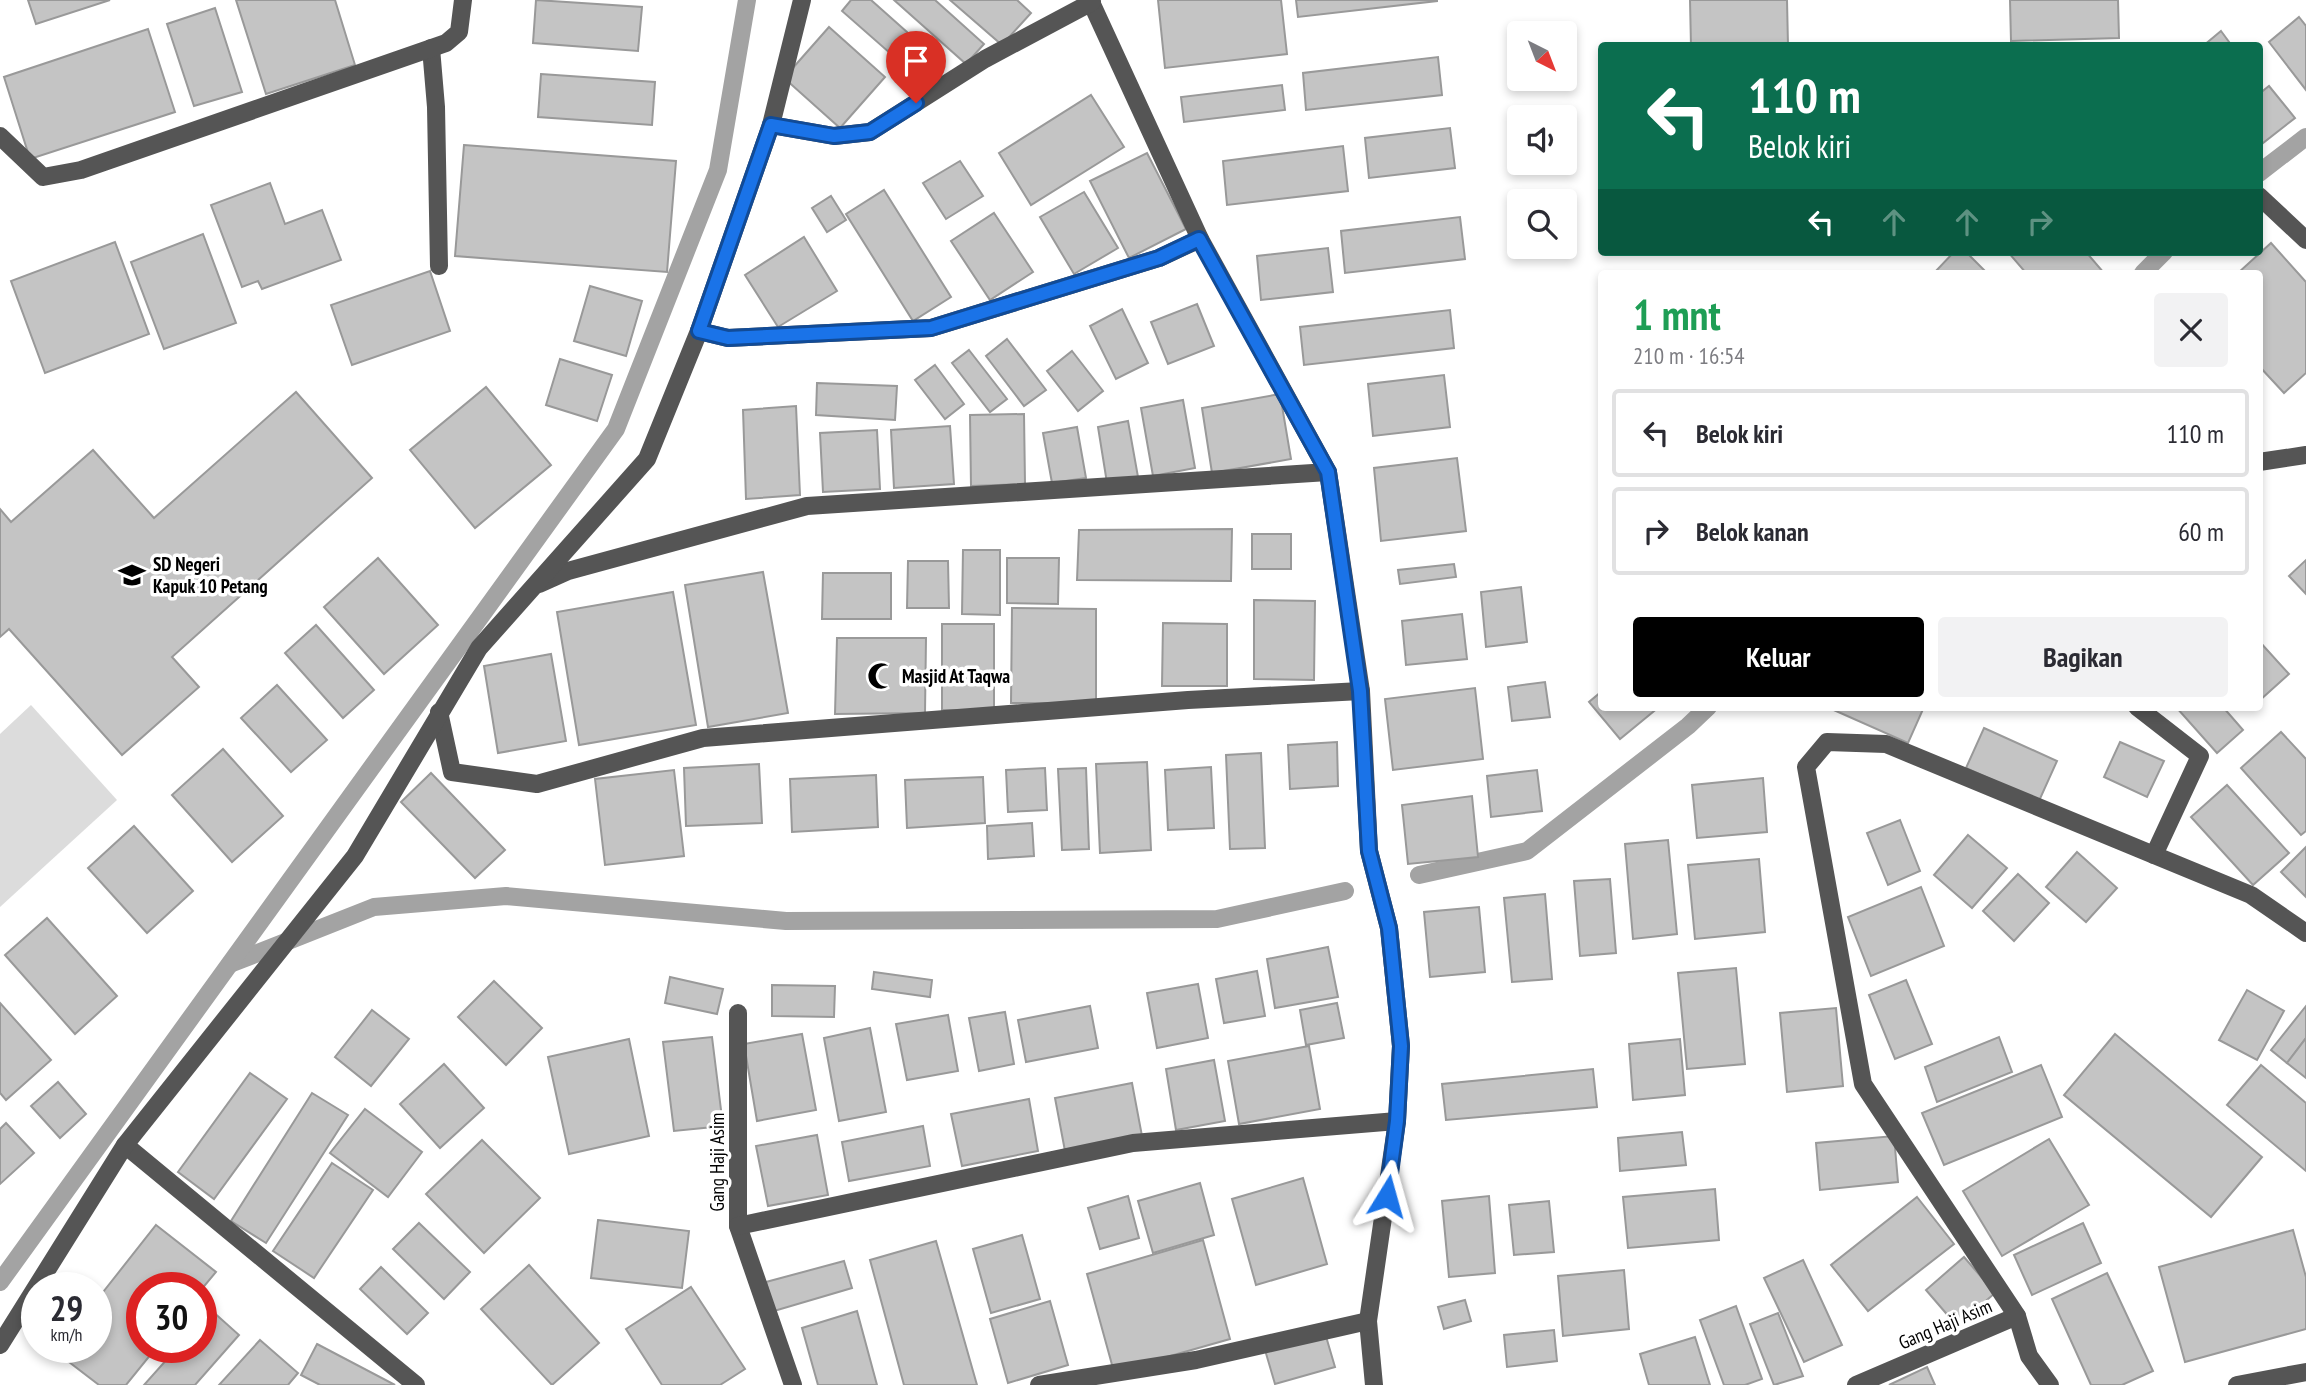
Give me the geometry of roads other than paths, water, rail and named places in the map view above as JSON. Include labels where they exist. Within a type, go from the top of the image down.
[{"type":"street","points":[[0,136],[43,177],[81,170],[439,45],[458,32],[463,0]]},
{"type":"street","points":[[0,1345],[125,1145],[355,856],[479,648],[647,459],[699,331],[771,125],[802,0]]},
{"type":"street","points":[[771,125],[834,136],[870,132],[985,58],[1091,1],[1199,239],[1328,472],[1360,691],[1369,851],[1389,928],[1401,1046],[1397,1121],[1368,1321],[1374,1385]]},
{"type":"street","points":[[439,45],[436,107],[439,266]]},
{"type":"street","points":[[2263,200],[2306,240]]},
{"type":"street","points":[[699,331],[728,338],[931,328],[1159,258],[1199,239]]},
{"type":"street","points":[[2263,462],[2306,455]]},
{"type":"street","points":[[533,586],[568,571],[807,506],[1328,472]]},
{"type":"street","points":[[439,712],[452,772],[537,784],[703,738],[1188,701],[1360,691]]},
{"type":"street","points":[[2142,711],[2200,756],[2154,855]]},
{"type":"street","points":[[2017,1316],[1863,1084],[1806,767],[1827,742],[1886,744],[2251,895],[2306,933]]},
{"type":"street","name":"Gang Haji Asim","points":[[738,1013],[738,1226],[793,1385]]},
{"type":"street","points":[[738,1226],[1133,1143],[1397,1121]]},
{"type":"street","points":[[125,1145],[416,1385]]},
{"type":"street","name":"Gang Haji Asim","points":[[1856,1385],[2017,1316],[2029,1356],[2050,1385]]},
{"type":"street","points":[[1039,1385],[1196,1360],[1368,1321]]},
{"type":"street","points":[[2237,1385],[2306,1372]]},
{"type":"waterway","points":[[0,1282],[616,429],[718,170],[747,0]]},
{"type":"waterway","points":[[2263,170],[2306,137]]},
{"type":"waterway","points":[[2146,270],[2160,256]]},
{"type":"waterway","points":[[1419,875],[1527,851],[1704,711]]},
{"type":"waterway","points":[[230,964],[374,907],[506,896],[786,921],[1217,919],[1345,891]]},
{"type":"place","name":"SD Negeri Kapuk 10 Petang","points":[[132,575]]},
{"type":"place","name":"Masjid At Taqwa","points":[[881,676]]}]
